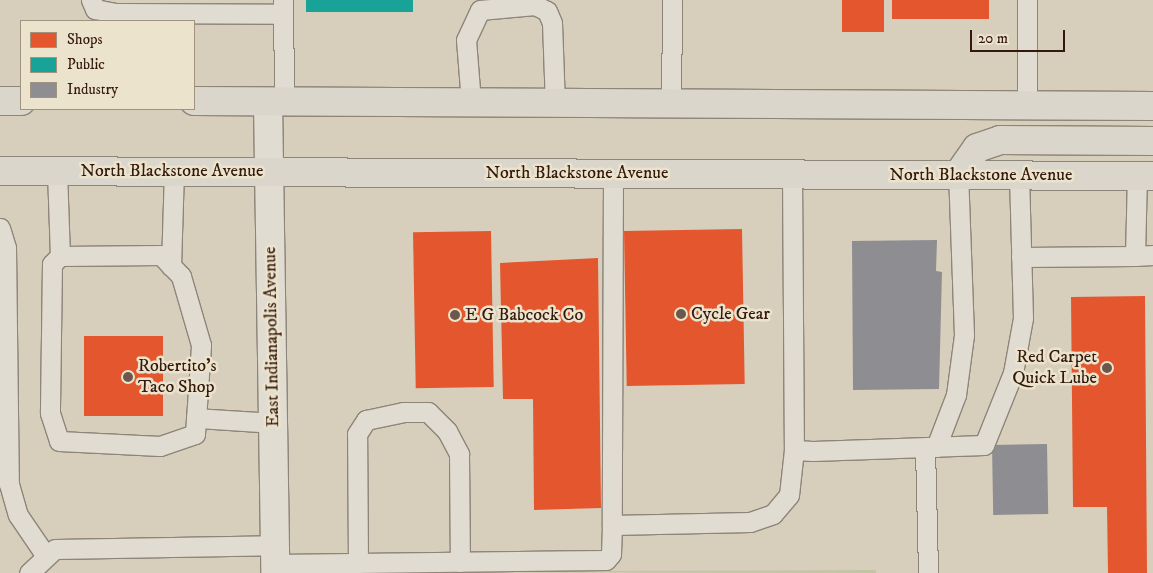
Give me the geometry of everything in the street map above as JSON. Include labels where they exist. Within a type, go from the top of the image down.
[{"type":"main road","points":[[0,101],[20,101]]},
{"type":"main road","points":[[195,102],[555,102],[1153,106]]},
{"type":"main road","points":[[958,175],[977,148],[1000,140],[1153,141]]},
{"type":"main road","name":"North Blackstone Avenue","points":[[0,171],[1145,176]]},
{"type":"street","name":"East Indianapolis Avenue","points":[[274,561],[269,171],[276,102]]},
{"type":"lane","points":[[90,0],[95,9],[116,13],[283,7],[276,102]]},
{"type":"lane","points":[[671,103],[672,0]]},
{"type":"lane","points":[[1027,0],[1027,106]]},
{"type":"lane","points":[[471,102],[466,40],[480,10],[535,2],[547,11],[552,22],[555,102]]},
{"type":"lane","points":[[57,171],[60,256]]},
{"type":"lane","points":[[171,266],[174,171]]},
{"type":"lane","points":[[29,573],[55,548],[75,546],[274,561],[358,563],[606,560],[611,554],[612,525],[613,173]]},
{"type":"lane","points":[[612,525],[750,522],[774,514],[789,495],[794,450],[792,174]]},
{"type":"lane","points":[[928,573],[931,448],[956,395],[964,335],[958,175]]},
{"type":"lane","points":[[794,450],[931,448],[984,445],[1013,373],[1023,318],[1019,175]]},
{"type":"lane","points":[[1021,257],[1144,256],[1145,176]]},
{"type":"lane","points":[[0,228],[6,248],[9,484],[18,515],[46,556]]},
{"type":"lane","points":[[161,255],[181,276],[201,345],[195,434],[160,446],[59,441],[50,413],[52,264],[60,256],[161,255]]},
{"type":"lane","points":[[358,563],[357,434],[366,420],[403,412],[428,412],[447,431],[459,454],[460,562]]},
{"type":"lane","points":[[196,418],[273,423]]},
{"type":"green space","points":[[876,570],[876,573],[324,572]]},
{"type":"building: Shops","points":[[842,0],[884,0],[884,32],[842,32]]},
{"type":"building: Shops","points":[[892,0],[989,0],[989,19],[892,19]]},
{"type":"building: Shops","points":[[742,229],[745,384],[627,386],[624,231]]},
{"type":"building: Shops","points":[[491,231],[494,387],[416,388],[413,232]]},
{"type":"building: Shops","points":[[598,258],[601,508],[534,510],[533,399],[503,399],[500,263]]},
{"type":"building: Shops","points":[[1145,296],[1147,573],[1108,573],[1107,507],[1073,507],[1071,297]]},
{"type":"building: Shops","points":[[84,336],[163,336],[163,416],[84,416]]},
{"type":"building: Public","points":[[306,0],[413,0],[413,12],[306,12]]},
{"type":"building: Industry","points":[[937,240],[936,271],[942,272],[939,389],[853,390],[852,241]]},
{"type":"building: Industry","points":[[1047,444],[1048,514],[993,515],[992,445]]},
{"type":"place","name":"Cycle Gear","points":[[681,314]]},
{"type":"place","name":"E G Babcock Co","points":[[455,315]]},
{"type":"place","name":"Red Carpet Quick Lube","points":[[1107,368]]},
{"type":"place","name":"Robertito's Taco Shop","points":[[128,377]]}]
